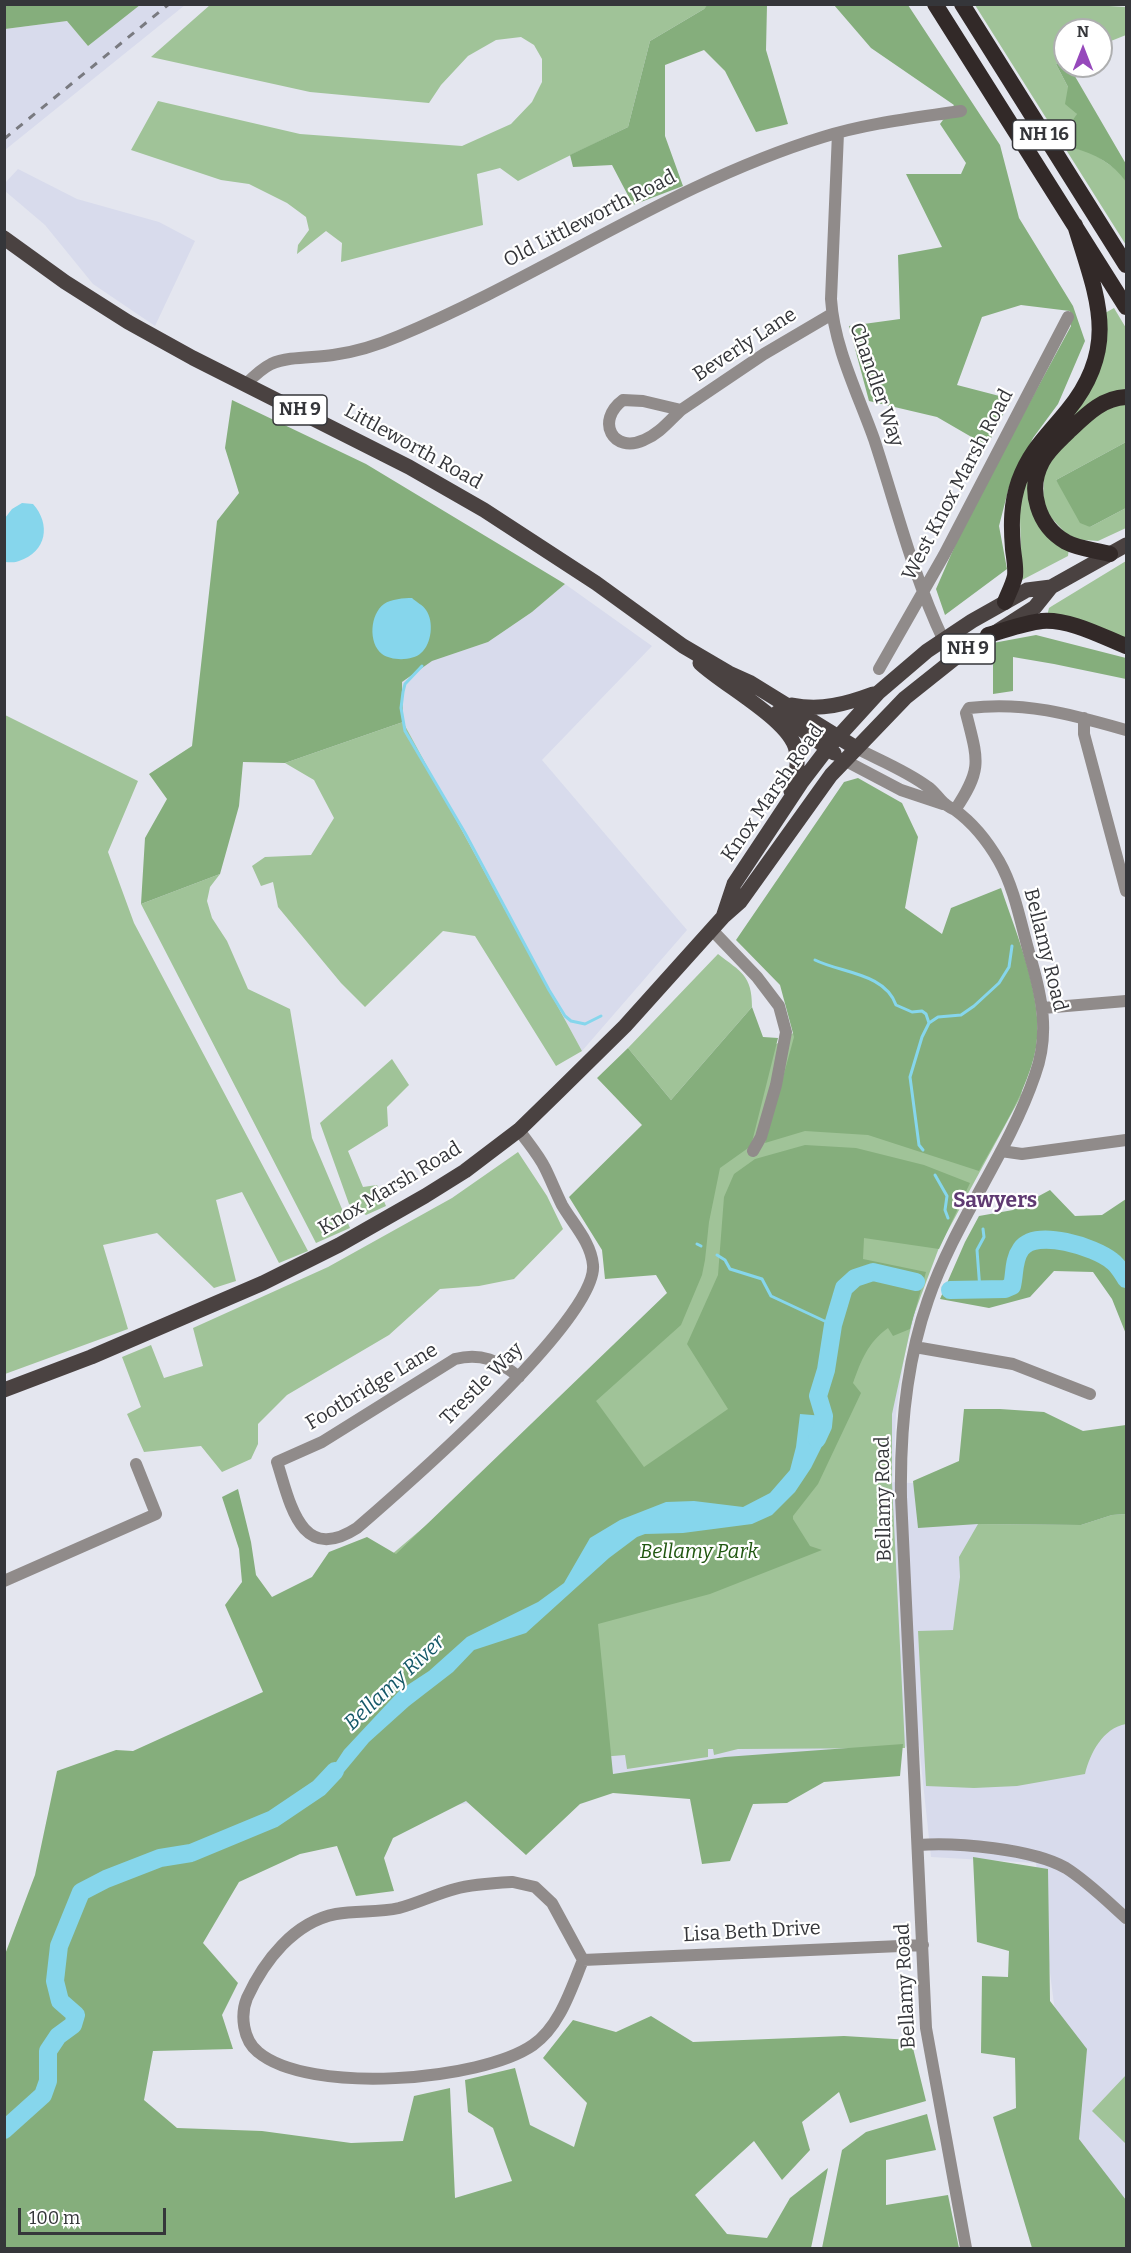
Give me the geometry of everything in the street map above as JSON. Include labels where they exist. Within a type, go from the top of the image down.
[{"type":"highway","name":"NH 16","points":[[935,4],[1126,307]]},
{"type":"highway","name":"NH 16","points":[[962,4],[1126,265]]},
{"type":"highway","points":[[1005,602],[1015,574],[1011,517],[1014,497],[1026,462],[1037,445],[1080,395],[1095,366],[1098,350],[1100,319],[1098,299],[1075,225]]},
{"type":"highway","points":[[1110,554],[1075,546],[1053,532],[1039,511],[1035,486],[1038,470],[1045,456],[1076,424],[1098,405],[1110,399],[1126,397]]},
{"type":"highway","points":[[988,635],[1023,625],[1051,621],[1065,623],[1126,646]]},
{"type":"main road","name":"Littleworth Road","points":[[4,238],[65,282],[128,322],[377,451],[484,510],[586,576],[683,646],[749,682],[856,748]]},
{"type":"main road","name":"Knox Marsh Road","points":[[4,1390],[188,1316],[317,1257],[425,1196],[496,1149],[519,1130],[625,1026],[723,917],[740,902],[844,760],[914,690],[988,635],[1035,607],[1051,588],[1126,545]]},
{"type":"main road","name":"Knox Marsh Road","points":[[723,917],[734,884],[785,808],[827,749],[879,692],[943,639],[1028,590],[1051,588]]},
{"type":"main road","points":[[683,646],[713,676],[782,726],[794,742],[797,756],[796,772],[785,808]]},
{"type":"main road","name":"Littleworth Road","points":[[729,673],[753,694],[844,760]]},
{"type":"main road","name":"NH 9","points":[[784,704],[814,709],[830,707],[846,704],[879,692]]},
{"type":"street","name":"Old Littleworth Road","points":[[246,384],[260,371],[277,362],[354,351],[398,337],[684,192],[782,152],[838,133],[874,124],[962,111]]},
{"type":"street","name":"Chandler Way","points":[[838,133],[832,314],[924,592],[943,639]]},
{"type":"street","name":"Beverly Lane","points":[[681,410],[643,401],[623,400],[612,410],[609,425],[617,441],[631,444],[643,441],[656,433],[681,410],[764,354],[832,314]]},
{"type":"street","name":"West Knox Marsh Road","points":[[879,669],[924,592],[1068,317]]},
{"type":"street","points":[[950,807],[970,787],[976,765],[966,713],[969,708],[1026,706],[1084,718],[1126,730]]},
{"type":"street","points":[[1084,718],[1084,734],[1089,755],[1126,891]]},
{"type":"street","name":"Bellamy Road","points":[[856,748],[928,787],[981,834],[1000,862],[1006,874],[1038,983],[1045,1028],[1041,1056],[1028,1094],[1001,1151],[953,1239],[928,1300],[915,1347],[907,1393],[901,1460],[928,2050],[966,2248]]},
{"type":"street","name":"Bellamy Road","points":[[844,760],[901,790],[950,807]]},
{"type":"street","points":[[712,930],[757,977],[779,1006],[786,1032],[776,1085],[761,1137],[753,1151]]},
{"type":"street","points":[[1043,1008],[1126,1001]]},
{"type":"street","name":"Trestle Way","points":[[277,1462],[292,1512],[306,1532],[324,1540],[341,1537],[365,1521],[476,1420],[519,1377],[583,1297],[593,1277],[593,1265],[586,1242],[561,1202],[546,1169],[519,1130]]},
{"type":"street","points":[[1001,1151],[1022,1154],[1126,1140]]},
{"type":"street","points":[[915,1347],[1013,1364],[1090,1394]]},
{"type":"street","name":"Footbridge Lane","points":[[277,1462],[343,1430],[455,1359],[478,1355],[497,1361],[519,1377]]},
{"type":"street","points":[[4,1581],[156,1514],[136,1464]]},
{"type":"street","points":[[918,1845],[1007,1850],[1051,1860],[1078,1877],[1126,1918]]},
{"type":"street","points":[[513,1882],[535,1887],[552,1903],[583,1960],[550,2029],[534,2044],[496,2061],[439,2074],[381,2079],[335,2078],[311,2074],[278,2063],[257,2052],[245,2032],[243,2009],[259,1976],[288,1938],[310,1922],[333,1915],[400,1908],[455,1889],[513,1882]]},
{"type":"street","name":"Lisa Beth Drive","points":[[583,1960],[923,1945]]},
{"type":"shaded area","points":[[140,5],[185,5],[5,150],[5,29],[67,21],[88,46]]},
{"type":"shaded area","points":[[18,169],[77,199],[159,222],[195,241],[155,326],[93,284],[45,225],[5,191],[5,183]]},
{"type":"shaded area","points":[[565,584],[652,646],[542,760],[687,930],[582,1051],[403,722],[402,682],[431,661],[488,642],[532,612]]},
{"type":"shaded area","points":[[906,1286],[921,1293],[905,1352],[896,1413],[893,1482],[983,1487],[1126,1439],[1126,2243],[1073,2153],[1036,1863],[931,1857],[919,1745],[292,1826]]},
{"type":"green space","points":[[708,4],[767,5],[766,50],[788,124],[756,132],[725,71],[704,50],[665,65],[665,136],[683,186],[633,205],[612,165],[573,167],[570,155],[628,127],[650,41],[704,9]]},
{"type":"green space","points":[[1075,4],[1126,7],[1126,35],[1113,40],[1113,18],[1053,18],[1053,78],[1063,78],[1077,114],[1073,148],[1091,152],[1120,172],[1126,182],[1126,245],[975,5]]},
{"type":"green space","points":[[4,5],[140,5],[88,46],[67,21],[5,29]]},
{"type":"green space","points":[[210,5],[708,5],[650,41],[628,127],[518,181],[500,168],[477,174],[483,225],[341,262],[342,243],[326,231],[297,254],[298,245],[309,230],[306,217],[287,203],[249,184],[221,180],[131,150],[158,101],[300,134],[462,146],[511,124],[532,102],[542,82],[542,59],[534,45],[521,37],[496,40],[468,56],[441,85],[429,103],[310,92],[151,57]]},
{"type":"green space","points":[[834,5],[908,5],[1000,145],[1019,218],[1073,306],[1085,341],[1058,404],[1033,438],[1009,487],[999,526],[1007,569],[945,615],[936,589],[967,518],[1071,326],[1070,311],[1021,305],[982,317],[957,385],[1011,399],[987,446],[937,417],[869,401],[849,326],[900,319],[898,255],[942,247],[906,174],[961,174],[966,163],[940,124],[954,105],[871,48]]},
{"type":"green space","points":[[1063,78],[1076,78],[1126,164],[1126,182],[1103,160],[1073,148],[1064,133],[1077,114],[1065,104],[1068,87]]},
{"type":"green space","points":[[1114,308],[1126,328],[1126,391],[1102,396],[1030,488],[1069,548],[1068,556],[1022,580],[1019,489],[1074,409],[1105,313]]},
{"type":"green space","points":[[232,400],[366,464],[565,584],[532,612],[488,642],[432,661],[402,682],[403,722],[285,763],[243,762],[239,806],[220,874],[141,904],[145,838],[167,799],[149,774],[192,746],[217,521],[239,493],[225,448]]},
{"type":"green space","points":[[1126,400],[1126,442],[1056,480],[1090,527],[1126,508],[1126,528],[1098,541],[1071,539],[1043,509],[1044,468],[1091,414]]},
{"type":"green space","points":[[1126,442],[1126,508],[1090,527],[1080,523],[1056,480]]},
{"type":"green space","points":[[1126,561],[1126,638],[1047,616],[1049,608]]},
{"type":"green space","points":[[1036,635],[1126,658],[1126,679],[1013,657],[1013,691],[993,694],[993,643]]},
{"type":"green space","points":[[5,715],[138,781],[108,852],[134,923],[308,1251],[279,1263],[242,1192],[216,1200],[236,1281],[214,1288],[157,1233],[103,1245],[128,1329],[5,1374]]},
{"type":"green space","points":[[403,722],[582,1051],[556,1066],[475,936],[443,931],[365,1007],[341,983],[278,907],[273,882],[261,886],[252,866],[265,857],[311,855],[334,818],[314,780],[285,763]]},
{"type":"green space","points":[[858,778],[902,803],[918,837],[905,908],[942,934],[951,908],[1001,888],[1022,949],[1034,994],[1037,1016],[1034,1057],[1017,1101],[979,1171],[868,1135],[805,1131],[765,1143],[794,1037],[780,985],[736,940],[844,782]]},
{"type":"green space","points":[[220,874],[210,887],[207,901],[212,918],[227,941],[248,989],[290,1009],[312,1138],[350,1228],[316,1243],[141,904]]},
{"type":"green space","name":"Bellamy Park","points":[[1000,896],[1028,1058],[1021,1096],[940,1245],[913,1317],[892,1414],[892,1483],[905,1748],[738,1749],[714,1755],[713,1749],[708,1749],[708,1757],[627,1769],[625,1755],[281,1783],[278,1651],[689,1302],[645,1131]]},
{"type":"green space","points":[[718,954],[744,975],[750,988],[752,1007],[671,1100],[628,1048]]},
{"type":"green space","points":[[752,1007],[763,1037],[778,1038],[751,1146],[720,1168],[709,1222],[702,1275],[681,1325],[596,1401],[644,1467],[728,1409],[687,1344],[718,1275],[724,1197],[734,1174],[755,1159],[805,1145],[856,1148],[924,1165],[970,1183],[939,1249],[864,1238],[863,1259],[926,1272],[910,1329],[893,1336],[888,1328],[875,1339],[866,1352],[853,1383],[861,1393],[818,1484],[793,1516],[810,1546],[822,1550],[710,1594],[598,1624],[613,1774],[725,1757],[903,1744],[900,1776],[824,1782],[787,1803],[753,1804],[730,1861],[702,1864],[690,1799],[613,1793],[580,1804],[526,1855],[466,1801],[393,1838],[384,1858],[394,1891],[356,1896],[337,1846],[300,1854],[239,1882],[203,1943],[238,1983],[222,2015],[233,2049],[153,2051],[144,2100],[177,2128],[262,2131],[351,2143],[403,2141],[414,2096],[450,2088],[455,2198],[512,2181],[493,2128],[468,2112],[465,2080],[515,2068],[530,2125],[574,2147],[587,2103],[543,2058],[573,2020],[616,2032],[651,2016],[693,2042],[844,2036],[911,2040],[926,2101],[850,2123],[839,2092],[802,2122],[810,2150],[782,2180],[754,2141],[695,2195],[727,2234],[767,2238],[790,2198],[828,2168],[811,2248],[5,2248],[4,1957],[35,1875],[57,1771],[116,1750],[133,1751],[263,1692],[225,1605],[242,1582],[239,1549],[222,1497],[238,1489],[251,1542],[256,1575],[272,1597],[312,1577],[329,1552],[367,1537],[396,1554],[667,1293],[656,1275],[605,1279],[602,1250],[569,1197],[642,1125],[597,1078],[628,1048],[671,1100]]},
{"type":"green space","points":[[392,1059],[409,1085],[387,1107],[388,1126],[348,1151],[363,1187],[377,1185],[386,1206],[366,1215],[349,1204],[320,1123]]},
{"type":"green space","points":[[518,1152],[547,1196],[563,1229],[514,1279],[479,1286],[440,1289],[389,1335],[287,1395],[258,1424],[258,1444],[251,1459],[222,1472],[201,1446],[144,1452],[127,1414],[141,1407],[122,1357],[151,1345],[164,1378],[203,1366],[193,1328],[328,1267],[452,1198]]},
{"type":"green space","points":[[1050,1190],[1075,1216],[1102,1215],[1126,1199],[1126,1334],[1112,1299],[1093,1272],[1054,1271],[1030,1297],[989,1308],[940,1299],[979,1216],[1013,1210]]},
{"type":"green space","points":[[964,1409],[1044,1412],[1083,1431],[1126,1425],[1126,1514],[1112,1515],[1081,1525],[978,1524],[918,1528],[913,1481],[959,1461]]},
{"type":"green space","points":[[1126,1514],[1126,1724],[1118,1726],[1104,1736],[1090,1758],[1085,1774],[1017,1786],[974,1788],[926,1786],[918,1631],[953,1630],[960,1577],[959,1557],[978,1524],[1081,1525],[1112,1515]]},
{"type":"green space","points":[[973,1857],[1048,1869],[1050,2001],[1087,2049],[1079,2139],[1126,2200],[1126,2248],[1032,2248],[993,2117],[1016,2108],[1015,2058],[981,2053],[982,1976],[1008,1977],[1009,1951],[977,1942]]},
{"type":"green space","points":[[1126,2075],[1126,2144],[1092,2111]]},
{"type":"green space","points":[[927,2114],[936,2150],[886,2160],[886,2205],[948,2195],[959,2248],[822,2248],[842,2150],[866,2132]]},
{"type":"water","points":[[22,503],[33,504],[39,512],[44,528],[43,537],[36,551],[28,557],[17,562],[5,562],[5,518],[12,509]]},
{"type":"water","points":[[412,598],[429,615],[431,626],[428,644],[421,653],[413,658],[396,659],[386,656],[377,649],[374,643],[372,629],[376,614],[387,602]]},
{"type":"water","points":[[800,1414],[824,1416],[830,1430],[811,1468],[795,1492],[772,1515],[752,1524],[683,1533],[645,1534],[637,1537],[609,1558],[526,1633],[474,1650],[453,1672],[409,1706],[369,1742],[344,1772],[319,1788],[344,1750],[400,1690],[429,1671],[467,1637],[538,1602],[564,1583],[590,1538],[620,1520],[666,1502],[694,1501],[743,1507],[770,1493],[790,1470],[796,1447]]},
{"type":"waterway","points":[[422,666],[405,684],[401,708],[405,731],[465,833],[565,1016],[571,1021],[585,1024],[601,1016]]},
{"type":"waterway","points":[[923,1150],[919,1145],[910,1077],[922,1037],[929,1023],[938,1017],[961,1015],[999,983],[1009,967],[1012,946]]},
{"type":"waterway","points":[[815,960],[872,980],[890,994],[896,1005],[912,1012],[922,1011],[926,1014],[929,1023]]},
{"type":"waterway","points":[[935,1175],[947,1196],[945,1210],[948,1218]]},
{"type":"waterway","points":[[980,1290],[977,1250],[984,1237],[983,1229]]},
{"type":"waterway","name":"Bellamy River","points":[[950,1290],[1005,1289],[1012,1286],[1018,1253],[1029,1243],[1039,1240],[1066,1242],[1093,1250],[1114,1263],[1126,1279]]},
{"type":"waterway","points":[[697,1244],[701,1246]]},
{"type":"waterway","points":[[717,1255],[725,1260],[730,1269],[762,1279],[771,1296],[833,1325]]},
{"type":"waterway","name":"Bellamy River","points":[[817,1439],[823,1426],[824,1416],[818,1396],[826,1370],[833,1325],[844,1288],[855,1278],[873,1272],[916,1282]]},
{"type":"waterway","name":"Bellamy River","points":[[4,2130],[43,2095],[48,2081],[48,2051],[58,2036],[73,2025],[76,2015],[60,2001],[55,1981],[59,1946],[81,1892],[106,1879],[160,1858],[191,1853],[273,1819],[319,1788],[335,1771]]},
{"type":"railway","points":[[4,139],[169,4]]},
{"type":"district","name":"Sawyers","points":[[995,1201]]}]
